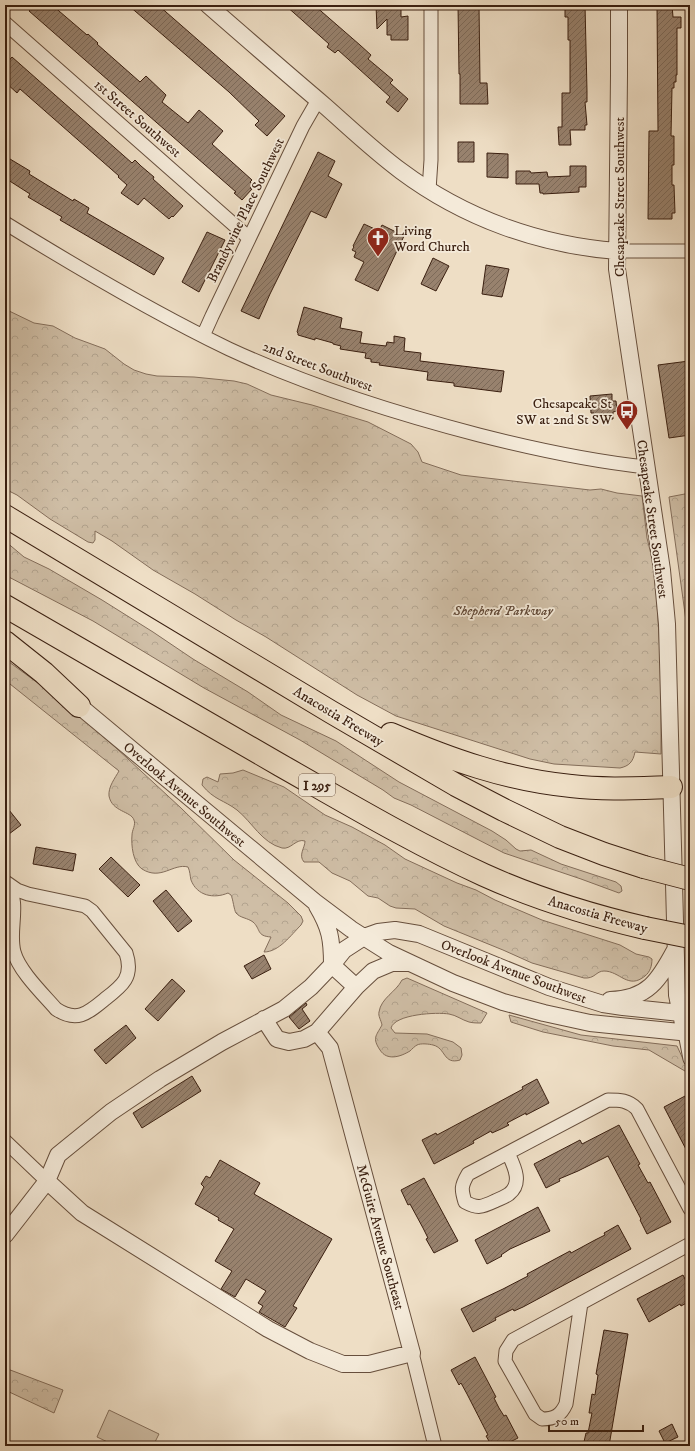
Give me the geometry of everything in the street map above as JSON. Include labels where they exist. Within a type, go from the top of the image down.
[{"type":"highway","name":"Anacostia Freeway","points":[[5,516],[364,732],[480,798],[571,841],[644,867],[690,879]]},
{"type":"highway","name":"Anacostia Freeway","points":[[5,606],[331,794],[432,849],[485,875],[544,899],[604,918],[645,928],[683,943]]},
{"type":"highway","points":[[5,642],[44,673],[79,706]]},
{"type":"highway","points":[[232,652],[371,725],[441,755],[485,770],[533,781],[572,786],[624,788],[671,787]]},
{"type":"street","points":[[208,5],[371,148],[401,172],[451,203],[478,217],[515,231],[557,242],[617,251],[690,251]]},
{"type":"street","points":[[429,190],[431,5]]},
{"type":"street","name":"Chesapeake Street Southwest","points":[[619,5],[617,251],[619,285],[662,570],[667,624],[671,787],[683,943],[677,995],[685,1014],[688,1035]]},
{"type":"street","name":"1st Street Southwest","points":[[5,23],[249,238]]},
{"type":"street","name":"Brandywine Place Southwest","points":[[203,336],[303,126],[318,100]]},
{"type":"street","name":"2nd Street Southwest","points":[[5,223],[115,289],[203,336],[302,379],[418,419],[533,448],[608,462],[646,467]]},
{"type":"street","name":"Overlook Avenue Southwest","points":[[5,651],[79,706],[315,902],[389,953],[459,985],[523,1008],[597,1024],[688,1035]]},
{"type":"street","points":[[6,882],[22,893],[81,904],[92,911],[126,954],[129,960],[128,975],[121,987],[88,1013],[74,1016],[56,1009],[21,968],[16,958],[12,942],[14,898],[6,882]]},
{"type":"street","points":[[315,902],[329,928],[332,942],[332,965],[356,987]]},
{"type":"street","name":"Overlook Avenue Southwest","points":[[364,937],[390,930],[419,934],[549,987],[590,1000],[623,1007],[685,1014]]},
{"type":"street","points":[[5,1235],[47,1181],[58,1155],[111,1112],[160,1079],[284,1009],[301,996],[332,965],[344,950],[364,937]]},
{"type":"street","points":[[590,1000],[623,999],[648,990],[661,976],[683,943]]},
{"type":"street","points":[[264,1019],[277,1039],[289,1042],[304,1038],[317,1032],[367,976],[379,968],[392,963],[410,963]]},
{"type":"street","name":"McGuire Avenue Southeast","points":[[317,1032],[330,1048],[412,1353],[435,1446]]},
{"type":"street","points":[[688,1035],[690,1059]]},
{"type":"street","points":[[508,1154],[516,1169],[514,1188],[509,1195],[481,1207],[472,1206],[465,1202],[462,1183],[468,1174],[608,1100],[622,1100],[629,1102],[637,1109],[690,1209]]},
{"type":"street","points":[[5,1142],[82,1213],[268,1328],[310,1351],[343,1364],[369,1364],[412,1353]]},
{"type":"street","points":[[581,1303],[566,1404],[563,1412],[556,1418],[542,1419],[535,1414],[505,1361],[506,1351],[513,1340],[581,1303],[690,1244]]},
{"type":"green space","name":"Shepherd Parkway","points":[[5,309],[34,323],[53,326],[75,338],[105,349],[124,364],[134,370],[146,374],[234,381],[247,384],[271,395],[312,405],[368,422],[411,444],[418,452],[422,462],[461,475],[590,490],[601,489],[617,493],[642,496],[647,538],[655,571],[661,669],[661,754],[635,752],[630,763],[620,768],[554,764],[530,759],[396,716],[357,695],[266,637],[153,570],[95,531],[95,540],[93,543],[88,542],[50,519],[17,495],[5,489]]},
{"type":"green space","points":[[690,493],[690,650],[669,497]]},
{"type":"green space","points":[[5,541],[24,557],[49,569],[102,600],[193,659],[248,692],[281,715],[336,741],[399,782],[492,831],[516,849],[520,851],[531,850],[561,864],[616,882],[621,886],[622,891],[619,893],[504,853],[411,805],[394,798],[300,740],[204,688],[93,621],[5,575]]},
{"type":"green space","points":[[5,659],[57,697],[115,747],[181,808],[234,860],[288,903],[301,916],[303,921],[289,938],[275,949],[264,952],[271,937],[261,934],[253,922],[236,913],[231,895],[228,893],[212,896],[206,895],[197,890],[191,880],[188,867],[177,867],[161,873],[149,872],[142,869],[136,863],[132,849],[132,835],[135,824],[134,820],[132,817],[117,808],[109,796],[111,786],[119,771],[5,680]]},
{"type":"green space","points":[[243,770],[284,787],[325,815],[352,827],[385,845],[405,859],[457,883],[542,920],[620,945],[636,954],[649,957],[652,959],[649,971],[639,980],[634,981],[629,981],[610,972],[604,971],[601,971],[591,977],[584,978],[532,963],[444,926],[415,909],[396,908],[378,898],[368,896],[350,881],[332,873],[319,862],[304,862],[302,859],[302,854],[305,841],[299,841],[285,848],[269,842],[237,810],[215,797],[202,785],[203,779],[207,777],[218,782],[220,774],[233,773]]},
{"type":"green space","points":[[407,978],[487,1013],[481,1023],[469,1022],[454,1015],[435,1013],[408,1017],[394,1023],[391,1028],[395,1033],[427,1034],[453,1042],[461,1048],[462,1055],[460,1060],[450,1060],[440,1049],[429,1044],[416,1045],[410,1051],[394,1057],[386,1056],[380,1050],[376,1043],[376,1037],[382,1025],[379,1015],[380,1007],[402,980]]},
{"type":"green space","points":[[509,1015],[581,1035],[677,1046],[690,1074],[649,1050],[613,1046],[543,1032],[511,1022]]},
{"type":"green space","points":[[5,1368],[63,1390],[54,1413],[5,1390]]},
{"type":"green space","points":[[109,1410],[159,1434],[153,1446],[116,1446],[97,1437]]},
{"type":"building","points":[[34,5],[52,5],[87,35],[88,34],[98,43],[97,44],[140,82],[146,76],[166,95],[162,102],[188,123],[199,110],[223,131],[212,144],[252,180],[250,182],[254,185],[250,188],[252,189],[242,200],[234,193],[236,192],[29,11]]},
{"type":"building","points":[[128,5],[158,5],[285,116],[267,136],[255,125],[259,121],[229,92]]},
{"type":"building","points":[[285,5],[314,5],[371,55],[368,59],[393,80],[390,83],[408,99],[398,112],[386,102],[390,97],[338,50],[335,53],[327,47],[329,44]]},
{"type":"building","points":[[376,5],[401,5],[401,17],[408,16],[408,40],[391,40],[391,35],[387,35],[387,19],[377,29]]},
{"type":"building","points":[[458,5],[479,5],[480,83],[487,83],[488,104],[460,104]]},
{"type":"building","points":[[570,5],[585,5],[587,102],[585,102],[587,125],[585,125],[585,130],[570,130],[571,145],[559,145],[558,127],[562,127],[562,93],[570,93],[570,40],[568,40],[568,17],[565,17],[565,7],[570,7]]},
{"type":"building","points":[[657,5],[672,5],[673,17],[681,17],[681,28],[677,28],[677,75],[676,82],[674,82],[674,88],[672,88],[671,136],[674,136],[674,165],[672,165],[672,185],[674,185],[675,213],[672,213],[672,219],[648,219],[649,131],[658,131]]},
{"type":"building","points":[[12,57],[132,163],[135,160],[154,177],[153,179],[183,206],[173,217],[172,216],[169,219],[144,198],[138,205],[121,193],[127,185],[118,177],[119,176],[20,89],[17,93],[5,82],[5,65]]},
{"type":"building","points":[[458,142],[474,142],[474,162],[458,162]]},
{"type":"building","points":[[318,152],[335,161],[328,176],[342,184],[326,218],[311,211],[259,319],[241,311]]},
{"type":"building","points":[[487,153],[508,154],[508,178],[487,177]]},
{"type":"building","points":[[5,156],[30,171],[29,174],[73,201],[74,199],[89,208],[87,213],[164,258],[154,275],[60,220],[62,217],[28,197],[30,194],[5,178]]},
{"type":"building","points":[[570,166],[586,166],[586,187],[579,187],[579,192],[543,194],[540,193],[539,184],[516,184],[516,171],[530,171],[531,173],[547,172],[548,177],[570,176]]},
{"type":"building","points":[[364,224],[379,231],[382,225],[404,236],[378,291],[355,280],[364,262],[354,257],[356,252],[352,250]]},
{"type":"building","points":[[207,232],[225,240],[199,292],[182,282]]},
{"type":"building","points":[[433,258],[449,266],[436,291],[421,284]]},
{"type":"building","points":[[486,265],[509,269],[502,297],[482,294]]},
{"type":"building","points":[[304,307],[342,318],[340,328],[362,332],[360,343],[386,346],[387,342],[394,343],[394,336],[405,338],[404,351],[421,353],[420,361],[504,371],[501,392],[454,386],[454,383],[427,380],[428,372],[379,365],[380,363],[371,362],[371,359],[365,358],[366,353],[340,349],[341,346],[333,343],[298,335],[297,332]]},
{"type":"building","points":[[689,361],[690,435],[669,438],[658,365]]},
{"type":"building","points":[[612,394],[612,401],[616,401],[617,411],[613,412],[613,419],[594,420],[594,413],[591,413],[590,396]]},
{"type":"building","points":[[5,805],[21,825],[5,837]]},
{"type":"building","points":[[36,847],[76,854],[73,871],[33,864]]},
{"type":"building","points":[[111,857],[140,885],[128,897],[99,869]]},
{"type":"building","points":[[166,890],[192,921],[178,932],[153,901]]},
{"type":"building","points":[[264,955],[271,969],[252,979],[244,966]]},
{"type":"building","points":[[172,979],[185,991],[158,1021],[145,1009]]},
{"type":"building","points":[[306,1003],[307,1005],[302,1009],[310,1021],[299,1029],[289,1017]]},
{"type":"building","points":[[126,1025],[136,1038],[106,1064],[94,1050]]},
{"type":"building","points":[[192,1076],[201,1091],[142,1128],[133,1113]]},
{"type":"building","points":[[537,1079],[549,1103],[507,1123],[509,1125],[501,1129],[492,1133],[491,1131],[473,1141],[474,1143],[434,1164],[422,1140],[436,1133],[437,1135],[523,1089],[522,1087]]},
{"type":"building","points":[[687,1095],[690,1100],[690,1157],[664,1107]]},
{"type":"building","points":[[619,1125],[640,1164],[638,1165],[648,1183],[650,1182],[671,1222],[647,1234],[640,1220],[641,1219],[608,1156],[559,1179],[560,1181],[546,1188],[534,1164],[580,1140],[582,1144]]},
{"type":"building","points":[[220,1160],[260,1183],[254,1194],[332,1239],[293,1306],[297,1308],[285,1327],[259,1312],[263,1306],[258,1303],[266,1291],[246,1279],[235,1297],[221,1289],[232,1271],[215,1261],[234,1229],[195,1204],[204,1187],[201,1184],[206,1176],[210,1178]]},
{"type":"building","points":[[424,1178],[458,1241],[434,1253],[426,1239],[428,1238],[423,1228],[410,1204],[408,1205],[401,1190]]},
{"type":"building","points":[[538,1207],[550,1231],[510,1249],[501,1255],[502,1256],[487,1264],[475,1240]]},
{"type":"building","points":[[618,1225],[631,1249],[523,1307],[514,1311],[513,1309],[495,1318],[496,1320],[473,1332],[461,1309],[528,1276],[527,1274],[570,1251],[571,1253],[605,1235],[604,1233]]},
{"type":"building","points":[[683,1275],[690,1289],[690,1301],[681,1306],[680,1304],[649,1322],[637,1299]]},
{"type":"building","points":[[604,1330],[628,1334],[609,1446],[583,1446],[586,1433],[588,1433],[592,1413],[589,1413],[592,1394],[595,1395],[598,1375],[596,1374]]},
{"type":"building","points":[[475,1357],[496,1397],[494,1398],[499,1408],[504,1416],[506,1415],[518,1438],[502,1446],[492,1446],[467,1394],[461,1383],[459,1385],[451,1370]]},
{"type":"building","points":[[672,1424],[678,1437],[665,1443],[659,1431]]},
{"type":"place","name":"Living Word Church","points":[[378,258]]},
{"type":"place","name":"Chesapeake St SW at 2nd St SW","points":[[627,430]]}]
